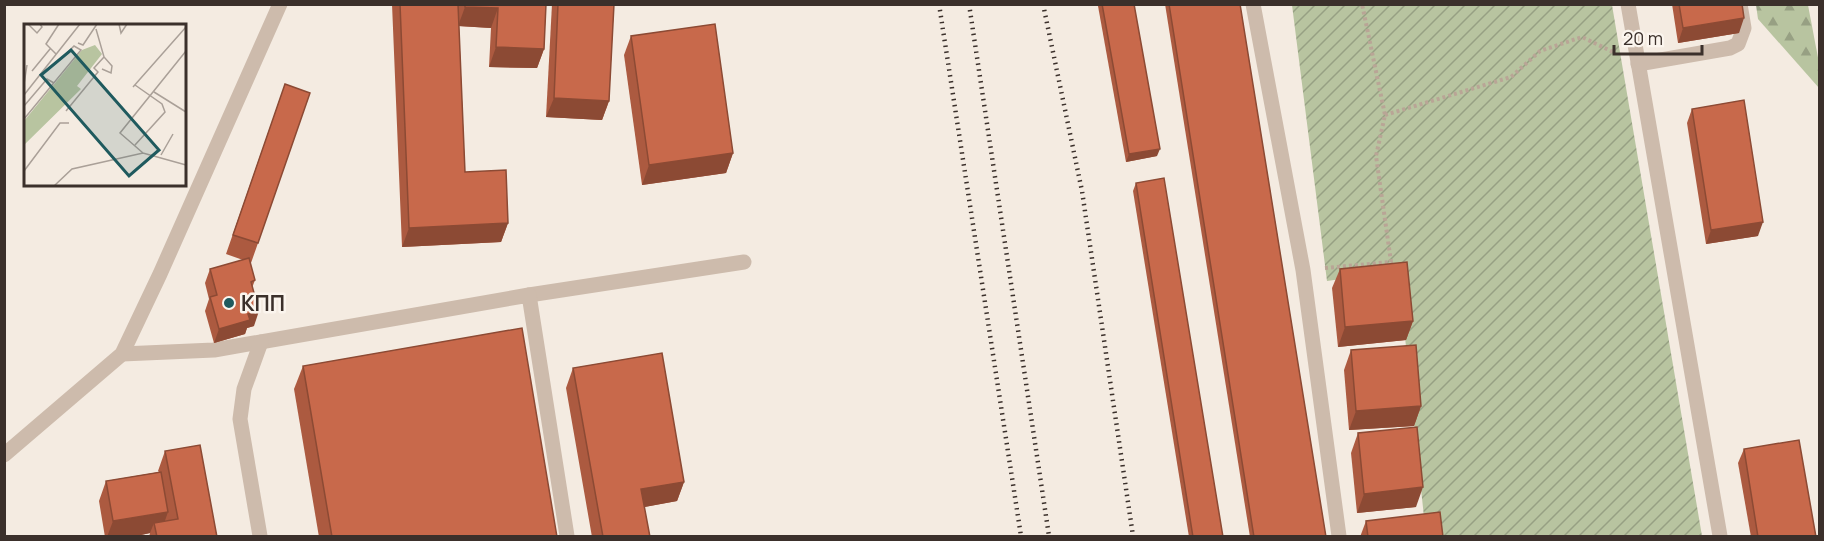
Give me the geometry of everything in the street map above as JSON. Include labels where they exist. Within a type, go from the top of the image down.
[{"type":"lane","points":[[4,455],[122,354],[280,4]]},
{"type":"lane","points":[[1253,4],[1303,270],[1339,537]]},
{"type":"lane","points":[[1628,4],[1720,537]]},
{"type":"lane","points":[[1638,64],[1730,48],[1738,44],[1744,28],[1740,4]]},
{"type":"lane","points":[[122,354],[214,350],[529,295],[744,262]]},
{"type":"lane","points":[[529,295],[567,537]]},
{"type":"lane","points":[[260,537],[240,419],[244,389],[261,342]]},
{"type":"path","points":[[1303,270],[1391,262],[1376,156],[1385,115],[1362,4]]},
{"type":"path","points":[[1385,115],[1511,77],[1540,51],[1582,37],[1638,64]]},
{"type":"path","points":[[1820,410],[1820,431]]},
{"type":"green space","points":[[1292,5],[1612,5],[1702,536],[1426,536],[1398,271],[1327,281]]},
{"type":"green space","points":[[1756,5],[1808,5],[1819,63],[1819,88],[1758,19]]},
{"type":"building","points":[[400,4],[458,4],[465,172],[506,170],[508,223],[409,228]]},
{"type":"building","points":[[465,4],[546,4],[544,49],[496,47],[498,8],[465,7]]},
{"type":"building","points":[[558,4],[614,4],[609,101],[554,98]]},
{"type":"building","points":[[1102,4],[1134,4],[1160,149],[1129,154]]},
{"type":"building","points":[[1169,4],[1240,4],[1326,537],[1254,537]]},
{"type":"building","points":[[1679,4],[1742,4],[1744,18],[1683,28]]},
{"type":"building","points":[[715,24],[733,153],[649,165],[631,36]]},
{"type":"building","points":[[285,84],[310,93],[258,243],[233,235]]},
{"type":"building","points":[[1744,100],[1763,222],[1711,230],[1692,109]]},
{"type":"building","points":[[1164,178],[1223,537],[1193,537],[1136,183]]},
{"type":"building","name":"КПП","points":[[249,258],[255,280],[251,282],[259,311],[248,314],[250,320],[219,329],[210,297],[217,295],[210,269]]},
{"type":"building","points":[[1407,262],[1413,321],[1345,327],[1340,269]]},
{"type":"building","points":[[522,328],[557,537],[332,537],[303,366]]},
{"type":"building","points":[[1416,345],[1421,406],[1356,411],[1351,350]]},
{"type":"building","points":[[662,353],[684,482],[641,489],[650,537],[603,537],[573,368]]},
{"type":"building","points":[[1417,427],[1423,487],[1364,494],[1358,433]]},
{"type":"building","points":[[1799,440],[1816,537],[1758,537],[1744,449]]},
{"type":"building","points":[[200,445],[217,537],[157,537],[154,523],[178,519],[165,451]]},
{"type":"building","points":[[161,472],[168,512],[113,521],[106,481]]},
{"type":"building","points":[[1440,512],[1443,537],[1368,537],[1366,521]]},
{"type":"railway","points":[[939,4],[1021,536]]},
{"type":"railway","points":[[969,4],[1049,536]]},
{"type":"railway","points":[[1043,4],[1082,191],[1133,536]]},
{"type":"place","name":"КПП","points":[[229,303]]}]
